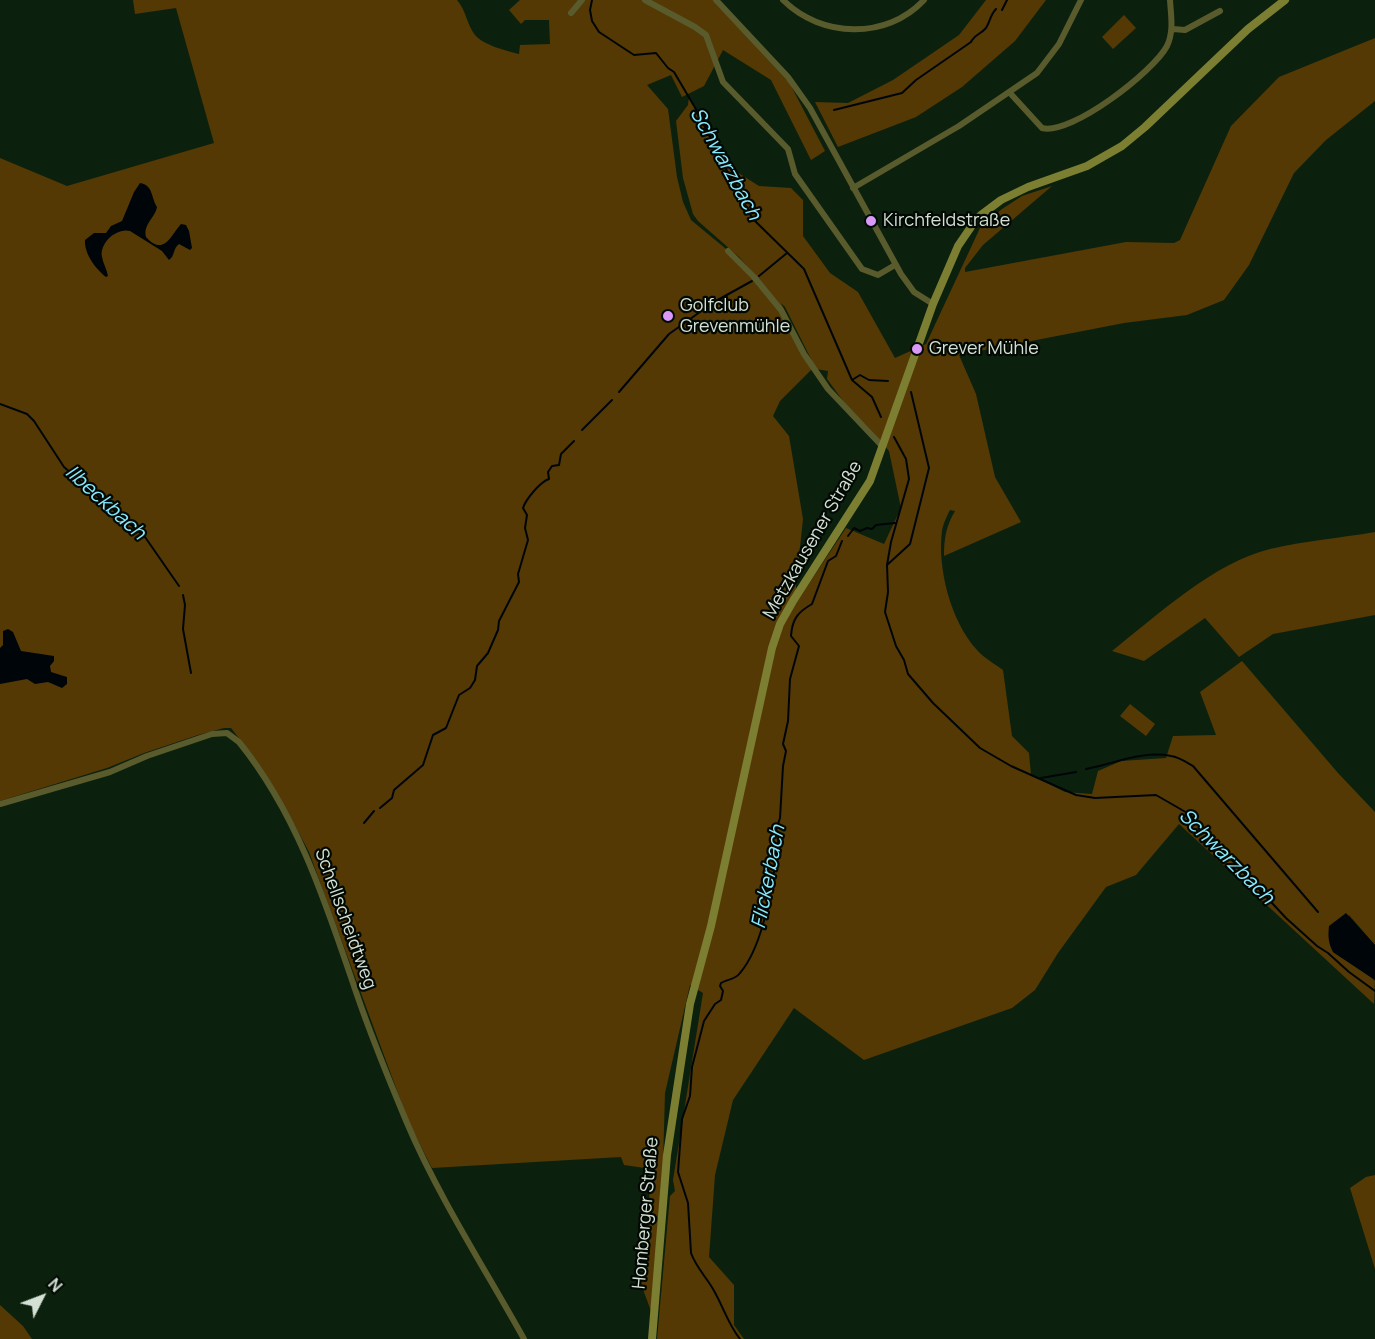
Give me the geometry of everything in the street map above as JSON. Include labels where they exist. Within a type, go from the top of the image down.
[{"type":"main road","name":"Metzkausener Straße","points":[[676,1091],[690,1004],[711,926],[757,713],[780,624],[863,493],[875,469],[933,304],[958,246],[981,215],[1001,200],[1087,166],[1122,146],[1248,29],[1285,0]]},
{"type":"main road","name":"Homberger Straße","points":[[652,1339],[667,1155],[676,1091]]},
{"type":"street","points":[[571,13],[582,0]]},
{"type":"street","points":[[645,0],[695,27],[705,35],[726,85],[788,149],[795,174],[862,269],[878,275],[895,265]]},
{"type":"street","points":[[716,0],[788,77],[810,108],[895,265],[914,292],[933,304]]},
{"type":"street","points":[[783,0],[813,20],[828,27],[845,30],[868,29],[891,24],[920,1]]},
{"type":"street","points":[[853,188],[928,146],[1010,93],[1036,73],[1059,44],[1081,0]]},
{"type":"street","points":[[1010,93],[1042,128],[1053,129],[1099,108],[1161,56],[1173,29],[1170,0]]},
{"type":"street","points":[[1173,29],[1185,30],[1220,11]]},
{"type":"street","points":[[728,251],[754,277],[781,310],[804,354],[828,389],[882,446]]},
{"type":"street","name":"Schellscheidtweg","points":[[0,804],[110,772],[147,756],[212,734],[227,733],[239,742],[290,820],[318,883],[407,1123],[429,1169],[524,1339]]},
{"type":"shaded area","points":[[133,0],[457,0],[472,31],[479,39],[519,54],[520,45],[550,44],[549,20],[525,20],[521,24],[509,10],[520,0],[713,0],[789,82],[825,151],[811,160],[771,80],[723,50],[704,86],[682,97],[671,75],[647,85],[668,109],[677,177],[683,202],[691,220],[737,258],[763,284],[739,257],[693,214],[683,178],[676,121],[688,105],[689,97],[716,151],[729,167],[759,186],[791,188],[803,200],[803,236],[830,273],[858,292],[895,358],[926,344],[980,228],[1002,209],[1022,196],[1052,186],[983,245],[965,268],[965,272],[1126,242],[1174,243],[1180,240],[1231,126],[1279,77],[1375,38],[1375,101],[1326,140],[1294,173],[1249,265],[1224,300],[1187,315],[1124,323],[959,355],[976,394],[995,477],[1021,522],[944,556],[946,533],[955,511],[950,510],[943,528],[941,546],[944,578],[960,625],[977,650],[1003,670],[1012,736],[1029,753],[1031,775],[1065,792],[1092,794],[1098,771],[1121,761],[1166,758],[1173,736],[1216,735],[1200,692],[1242,661],[1338,773],[1375,812],[1375,945],[1349,915],[1333,952],[1375,981],[1374,1004],[1179,824],[1136,875],[1106,887],[1058,953],[1035,990],[1012,1008],[864,1060],[794,1008],[733,1100],[715,1175],[709,1257],[734,1285],[734,1325],[744,1339],[657,1339],[670,1196],[675,1191],[673,1180],[703,993],[690,985],[665,1093],[662,1198],[651,1311],[641,1284],[650,1201],[645,1168],[624,1165],[621,1157],[432,1168],[409,1123],[309,852],[273,788],[231,728],[198,735],[107,768],[0,801],[0,158],[67,186],[214,143],[176,8],[135,14]],"holes":[[[781,303],[816,369],[828,371],[827,379],[852,413],[889,451],[901,508],[884,544],[846,528],[796,603],[803,519],[789,436],[773,416],[780,401],[813,368]]]},
{"type":"shaded area","points":[[986,0],[1046,0],[1015,41],[962,87],[916,117],[838,147],[815,102],[848,103],[893,80],[959,35]]},
{"type":"shaded area","points":[[1124,15],[1136,28],[1113,49],[1102,37]]},
{"type":"shaded area","points":[[140,183],[150,189],[157,207],[146,228],[146,237],[152,243],[162,245],[181,224],[186,225],[192,248],[190,250],[179,244],[169,260],[162,251],[130,231],[120,231],[110,237],[103,246],[102,257],[108,276],[106,277],[91,261],[86,251],[85,240],[94,233],[106,233],[111,226],[122,221]]},
{"type":"shaded area","points":[[1375,532],[1375,615],[1273,634],[1239,657],[1205,618],[1144,661],[1112,651],[1207,578],[1249,556],[1283,546]]},
{"type":"shaded area","points":[[8,629],[13,632],[21,651],[54,656],[54,661],[50,666],[51,672],[67,677],[67,684],[62,688],[48,682],[35,684],[27,679],[0,684],[0,648],[3,645],[3,631]]},
{"type":"shaded area","points":[[1130,704],[1155,724],[1146,736],[1120,716]]},
{"type":"shaded area","points":[[1346,913],[1375,945],[1375,980],[1333,952],[1331,948],[1329,926]]},
{"type":"shaded area","points":[[1375,1175],[1375,1269],[1350,1188],[1366,1177]]},
{"type":"shaded area","points":[[0,1305],[23,1326],[32,1339],[0,1339]]},
{"type":"waterway","name":"Schwarzbach","points":[[592,0],[590,10],[592,21],[599,32],[634,55],[656,53],[674,72],[697,111],[752,218],[804,269],[852,380],[872,397],[881,417]]},
{"type":"waterway","points":[[1002,10],[1007,0]]},
{"type":"waterway","points":[[834,110],[902,93],[916,80],[971,42],[986,28],[996,9]]},
{"type":"waterway","points":[[759,276],[787,253]]},
{"type":"waterway","points":[[619,392],[669,334],[714,302],[752,281]]},
{"type":"waterway","points":[[852,380],[860,375],[869,380],[888,381]]},
{"type":"waterway","points":[[887,565],[910,544],[929,468],[911,392]]},
{"type":"waterway","points":[[582,430],[612,400]]},
{"type":"waterway","name":"Ilbeckbach","points":[[0,404],[27,414],[34,421],[64,467],[145,537],[179,586]]},
{"type":"waterway","name":"Schwarzbach","points":[[894,437],[906,459],[909,479],[891,542],[887,565],[888,592],[885,612],[908,674],[933,703],[980,748],[1011,766],[1076,795],[1095,798],[1156,795],[1189,814],[1286,918],[1317,946],[1375,991]]},
{"type":"waterway","points":[[380,808],[392,798],[394,790],[423,765],[433,735],[446,728],[459,695],[470,688],[475,680],[477,666],[488,653],[498,630],[499,621],[519,582],[518,574],[528,540],[525,528],[527,515],[523,508],[534,491],[549,479],[548,472],[552,466],[559,465],[561,454],[574,441]]},
{"type":"waterway","name":"Flickerbach","points":[[848,536],[854,528],[860,531],[867,528],[872,529],[876,525],[895,523]]},
{"type":"waterway","name":"Flickerbach","points":[[740,1339],[691,1253],[688,1203],[678,1172],[682,1119],[690,1096],[692,1067],[704,1021],[715,1004],[721,1000],[723,991],[721,983],[738,975],[749,960],[762,926],[777,850],[779,834],[776,830],[780,818],[786,751],[783,744],[788,721],[790,679],[799,646],[791,636],[793,625],[803,610],[812,604],[828,561],[836,556],[842,541]]},
{"type":"waterway","name":"Ilbeckbach","points":[[183,595],[185,605],[183,629],[191,673]]},
{"type":"waterway","points":[[1086,769],[1150,755],[1174,757],[1193,766],[1318,912]]},
{"type":"waterway","points":[[1041,778],[1076,772]]},
{"type":"waterway","points":[[364,823],[374,811]]},
{"type":"place","name":"Kirchfeldstraße","points":[[871,221]]},
{"type":"place","name":"Golfclub Grevenmühle","points":[[668,316]]},
{"type":"place","name":"Grever Mühle","points":[[917,349]]}]
